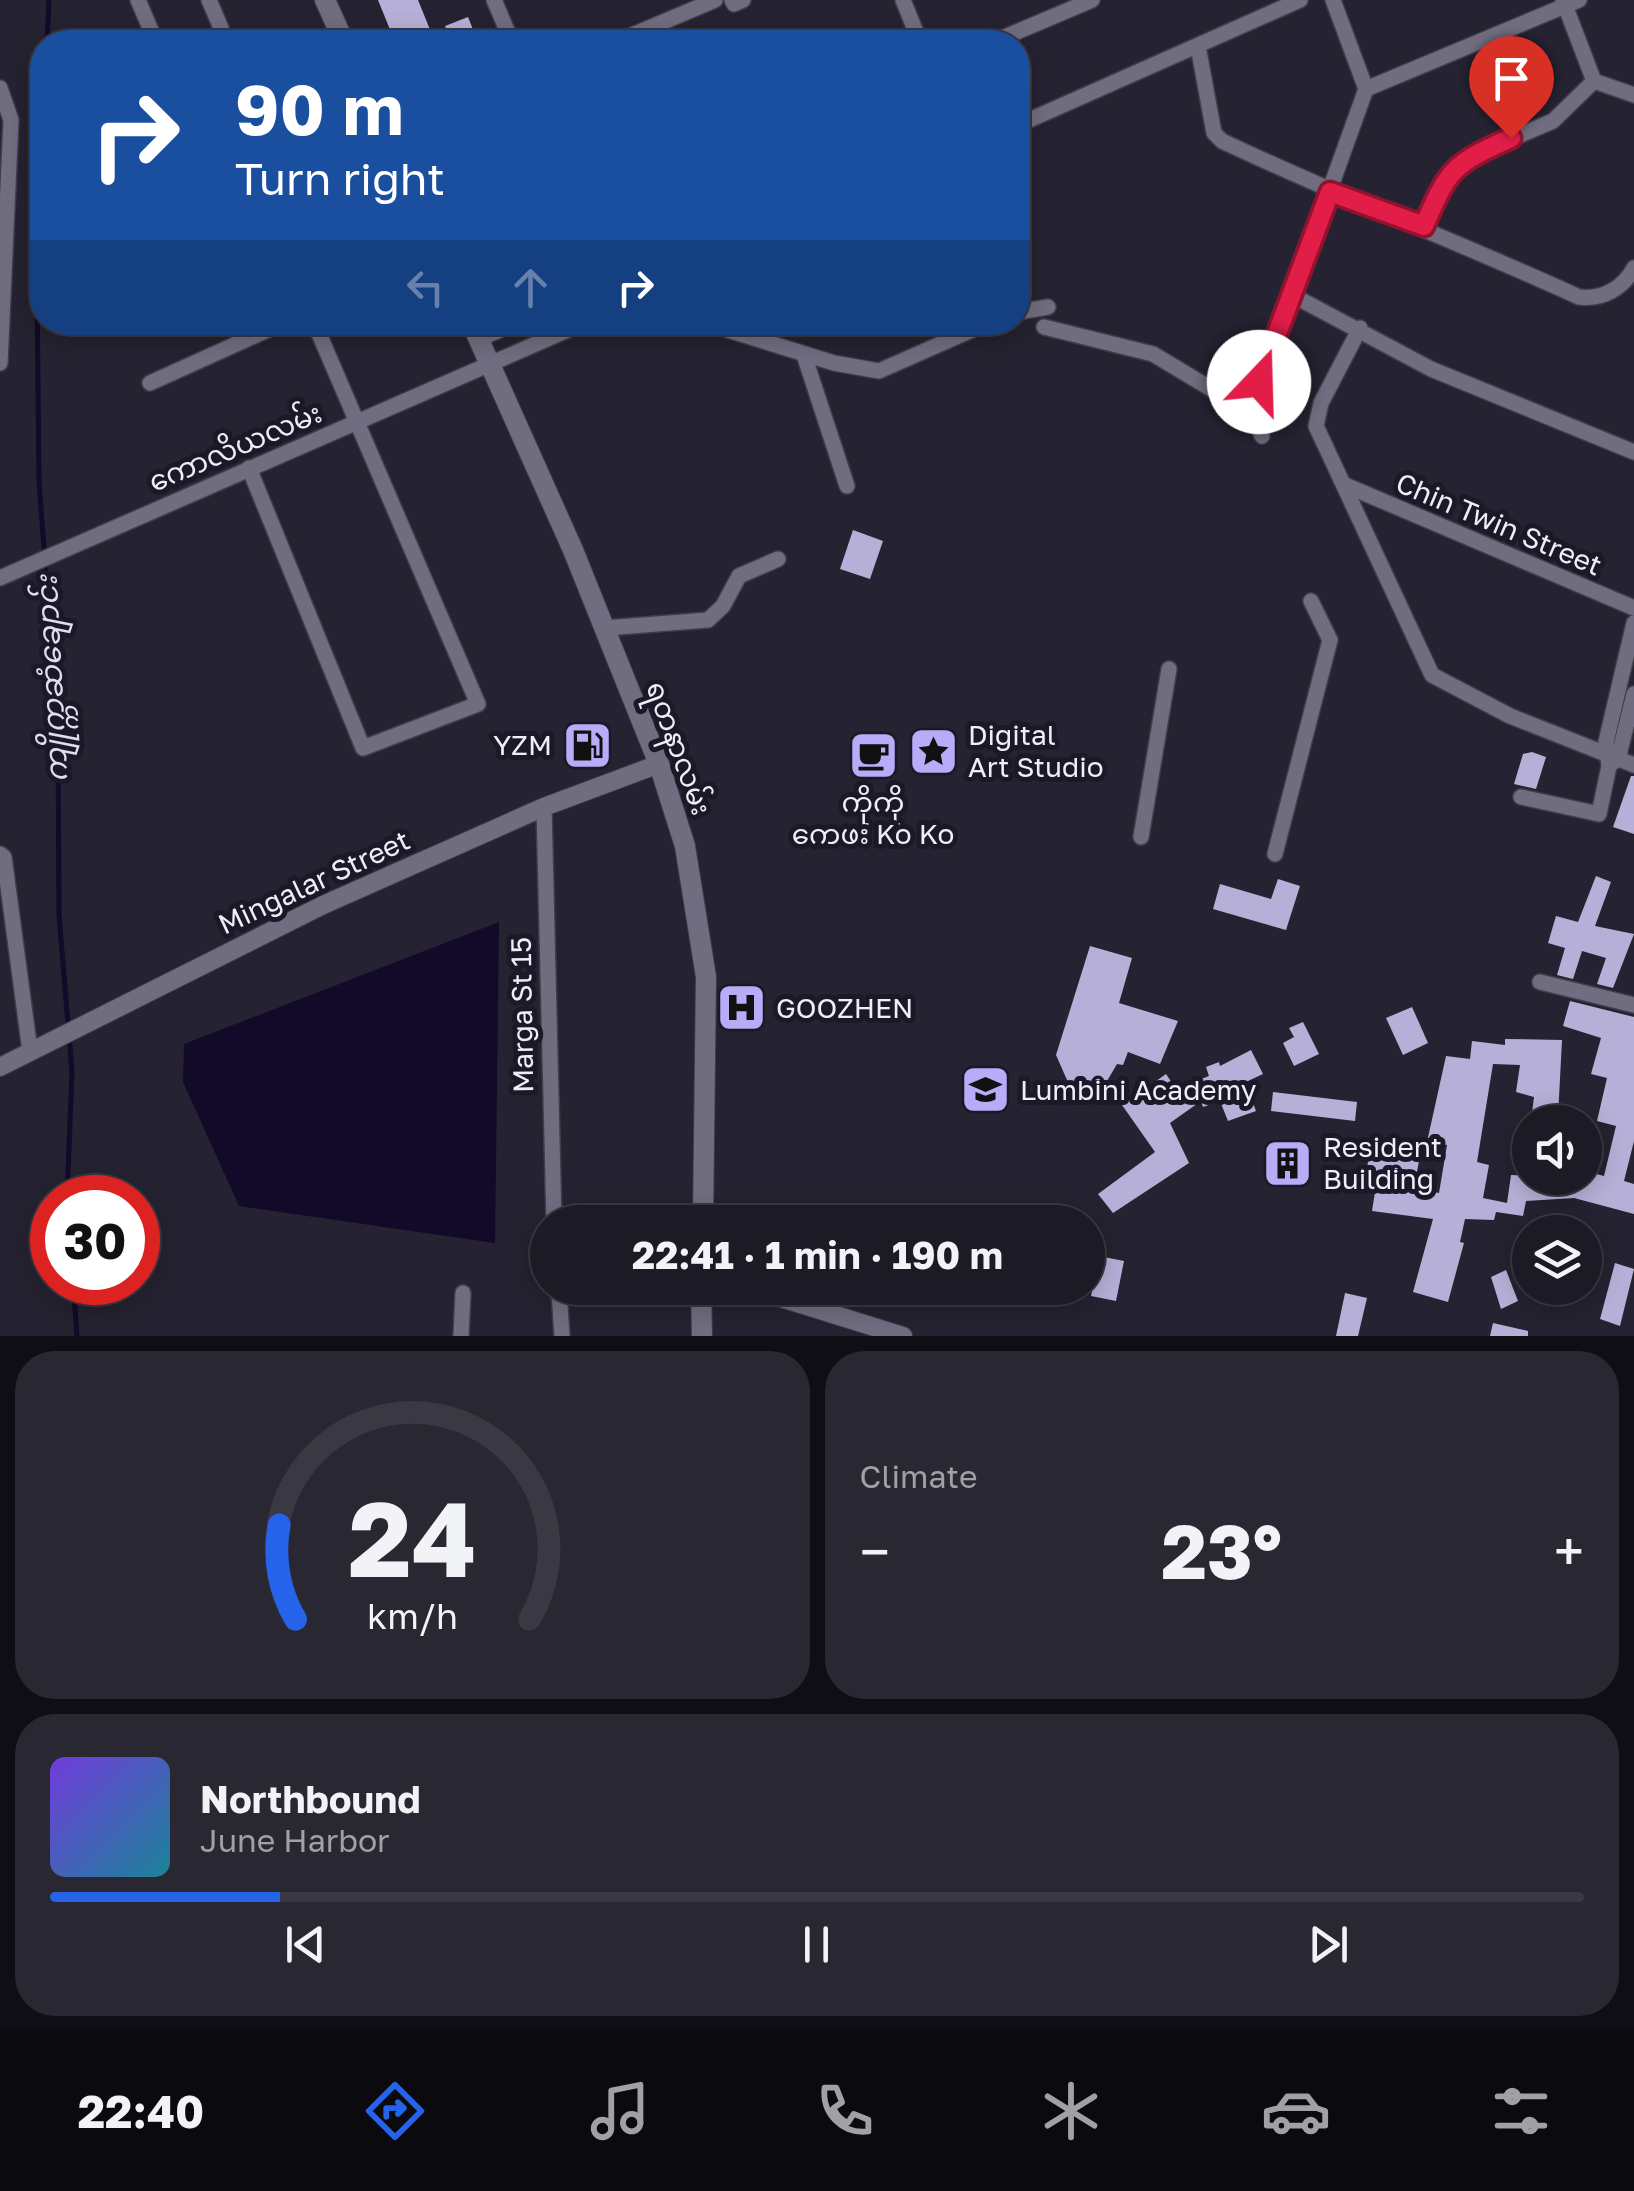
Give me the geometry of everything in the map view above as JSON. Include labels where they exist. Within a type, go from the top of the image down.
[{"type":"main road","points":[[325,0],[339,30]]},
{"type":"main road","name":"ရတနာလမ်း","points":[[477,335],[605,628],[659,764],[685,846],[706,977],[703,1205]]},
{"type":"main road","points":[[701,1305],[702,1336]]},
{"type":"street","points":[[138,0],[151,30]]},
{"type":"street","points":[[209,0],[219,30]]},
{"type":"street","points":[[494,0],[507,30]]},
{"type":"street","points":[[644,30],[715,0]]},
{"type":"street","points":[[903,0],[915,30]]},
{"type":"street","points":[[1022,30],[1092,0]]},
{"type":"street","points":[[1030,120],[1300,0]]},
{"type":"street","points":[[1259,382],[1366,88],[1333,0]]},
{"type":"street","points":[[1366,88],[1569,2],[1594,81]]},
{"type":"street","points":[[1198,46],[1218,138],[1330,192],[1424,226],[1586,298],[1614,290],[1634,268]]},
{"type":"street","points":[[1594,81],[1629,90]]},
{"type":"street","points":[[1424,226],[1443,180],[1464,159],[1553,121],[1594,81]]},
{"type":"street","points":[[0,88],[11,120],[0,363]]},
{"type":"street","points":[[1292,296],[1360,328],[1432,369],[1634,452]]},
{"type":"street","points":[[1030,310],[1048,307]]},
{"type":"street","points":[[1044,327],[1153,354],[1253,414],[1262,436]]},
{"type":"street","points":[[1360,328],[1316,415],[1316,426],[1432,676],[1510,716],[1617,761]]},
{"type":"street","points":[[150,383],[256,335]]},
{"type":"street","points":[[249,468],[363,748],[478,704],[320,335]]},
{"type":"street","name":"ကောလိယလမ်း","points":[[7,575],[56,550],[558,335]]},
{"type":"street","points":[[751,335],[804,355],[878,371],[960,335]]},
{"type":"street","points":[[804,355],[847,486]]},
{"type":"street","name":"Chin Twin Street","points":[[1345,486],[1634,608]]},
{"type":"street","points":[[605,628],[708,620],[723,606],[739,576],[778,559]]},
{"type":"street","points":[[1275,854],[1330,640],[1312,601]]},
{"type":"street","points":[[1617,761],[1634,623]]},
{"type":"street","points":[[1142,837],[1168,668]]},
{"type":"street","points":[[1520,797],[1600,814],[1634,694]]},
{"type":"street","name":"Mingalar Street","points":[[0,1067],[323,905],[544,807],[659,764]]},
{"type":"street","name":"Marga St 15","points":[[544,807],[554,1205]]},
{"type":"street","points":[[0,854],[4,857],[36,1048]]},
{"type":"street","points":[[1540,982],[1634,1005]]},
{"type":"street","points":[[460,1336],[463,1292]]},
{"type":"street","points":[[560,1305],[562,1336]]},
{"type":"street","points":[[804,1305],[903,1336]]},
{"type":"shaded area","points":[[499,922],[495,1243],[239,1206],[183,1082],[184,1044]]},
{"type":"building","points":[[378,0],[418,0],[430,30],[390,30]]},
{"type":"building","points":[[468,17],[473,30],[447,30],[445,26]]},
{"type":"building","points":[[853,530],[883,541],[870,579],[840,569]]},
{"type":"building","points":[[1532,752],[1546,757],[1536,789],[1514,784],[1523,754]]},
{"type":"building","points":[[1634,776],[1634,834],[1613,827]]},
{"type":"building","points":[[1596,876],[1611,882],[1595,926],[1634,934],[1613,988],[1597,984],[1606,958],[1582,951],[1573,979],[1557,975],[1565,948],[1548,943],[1556,916],[1578,922]]},
{"type":"building","points":[[1278,879],[1300,886],[1286,930],[1213,909],[1220,884],[1271,899]]},
{"type":"building","points":[[1090,946],[1132,958],[1119,1003],[1178,1021],[1160,1064],[1128,1052],[1123,1065],[1117,1064],[1107,1081],[1084,1087],[1067,1080],[1056,1055]]},
{"type":"building","points":[[1570,1001],[1634,1017],[1634,1141],[1624,1181],[1634,1184],[1634,1214],[1574,1198],[1526,1201],[1523,1215],[1496,1212],[1494,1220],[1465,1219],[1460,1242],[1464,1243],[1448,1302],[1413,1292],[1433,1219],[1372,1211],[1377,1179],[1366,1177],[1370,1146],[1421,1150],[1414,1188],[1439,1193],[1447,1145],[1427,1142],[1446,1056],[1470,1059],[1472,1041],[1505,1045],[1505,1039],[1562,1040],[1559,1105],[1533,1105],[1534,1097],[1516,1092],[1520,1065],[1493,1064],[1477,1162],[1489,1165],[1483,1198],[1507,1203],[1511,1175],[1512,1195],[1602,1195],[1602,1175],[1616,1126],[1602,1122],[1601,1105],[1607,1078],[1591,1074],[1601,1038],[1563,1026]]},
{"type":"building","points":[[1412,1007],[1428,1043],[1403,1055],[1386,1018]]},
{"type":"building","points":[[1303,1022],[1319,1054],[1294,1066],[1283,1043],[1294,1037],[1289,1028]]},
{"type":"building","points":[[1251,1050],[1263,1074],[1233,1088],[1248,1090],[1256,1111],[1228,1121],[1220,1101],[1203,1107],[1201,1101],[1170,1123],[1189,1163],[1113,1213],[1098,1194],[1155,1152],[1122,1105],[1166,1074],[1176,1089],[1209,1076],[1206,1067],[1219,1062],[1220,1066]]},
{"type":"building","points":[[1273,1092],[1357,1102],[1355,1121],[1271,1111]]},
{"type":"building","name":"Resident Building","points":[[1281,1143],[1302,1147],[1296,1184],[1275,1180]]},
{"type":"building","points":[[1105,1257],[1124,1261],[1116,1301],[1105,1299]]},
{"type":"building","points":[[1615,1263],[1634,1269],[1620,1326],[1600,1319]]},
{"type":"building","points":[[1506,1270],[1512,1286],[1512,1304],[1501,1309],[1491,1277]]},
{"type":"building","points":[[1345,1293],[1367,1298],[1358,1336],[1336,1336]]},
{"type":"building","points":[[1493,1323],[1528,1331],[1528,1336],[1490,1336]]},
{"type":"waterway","name":"ကျိုက္ကဆံချောင်း","points":[[48,30],[49,0]]},
{"type":"waterway","name":"ကျိုက္ကဆံချောင်း","points":[[37,335],[39,482],[58,733],[59,915],[72,1072],[68,1175]]},
{"type":"waterway","name":"ကျိုက္ကဆံချောင်း","points":[[75,1305],[77,1336]]},
{"type":"place","name":"YZM","points":[[587,745]]},
{"type":"place","name":"Digital Art Studio","points":[[933,751]]},
{"type":"place","name":"ကိုကို ကေဖး Ko Ko","points":[[873,755]]},
{"type":"place","name":"GOOZHEN","points":[[741,1008]]},
{"type":"place","name":"Lumbini Academy","points":[[985,1090]]},
{"type":"place","name":"Resident Building","points":[[1288,1163]]},
{"type":"route","points":[[1259,382],[1330,192],[1424,226],[1443,180],[1464,159],[1511,138]]}]
